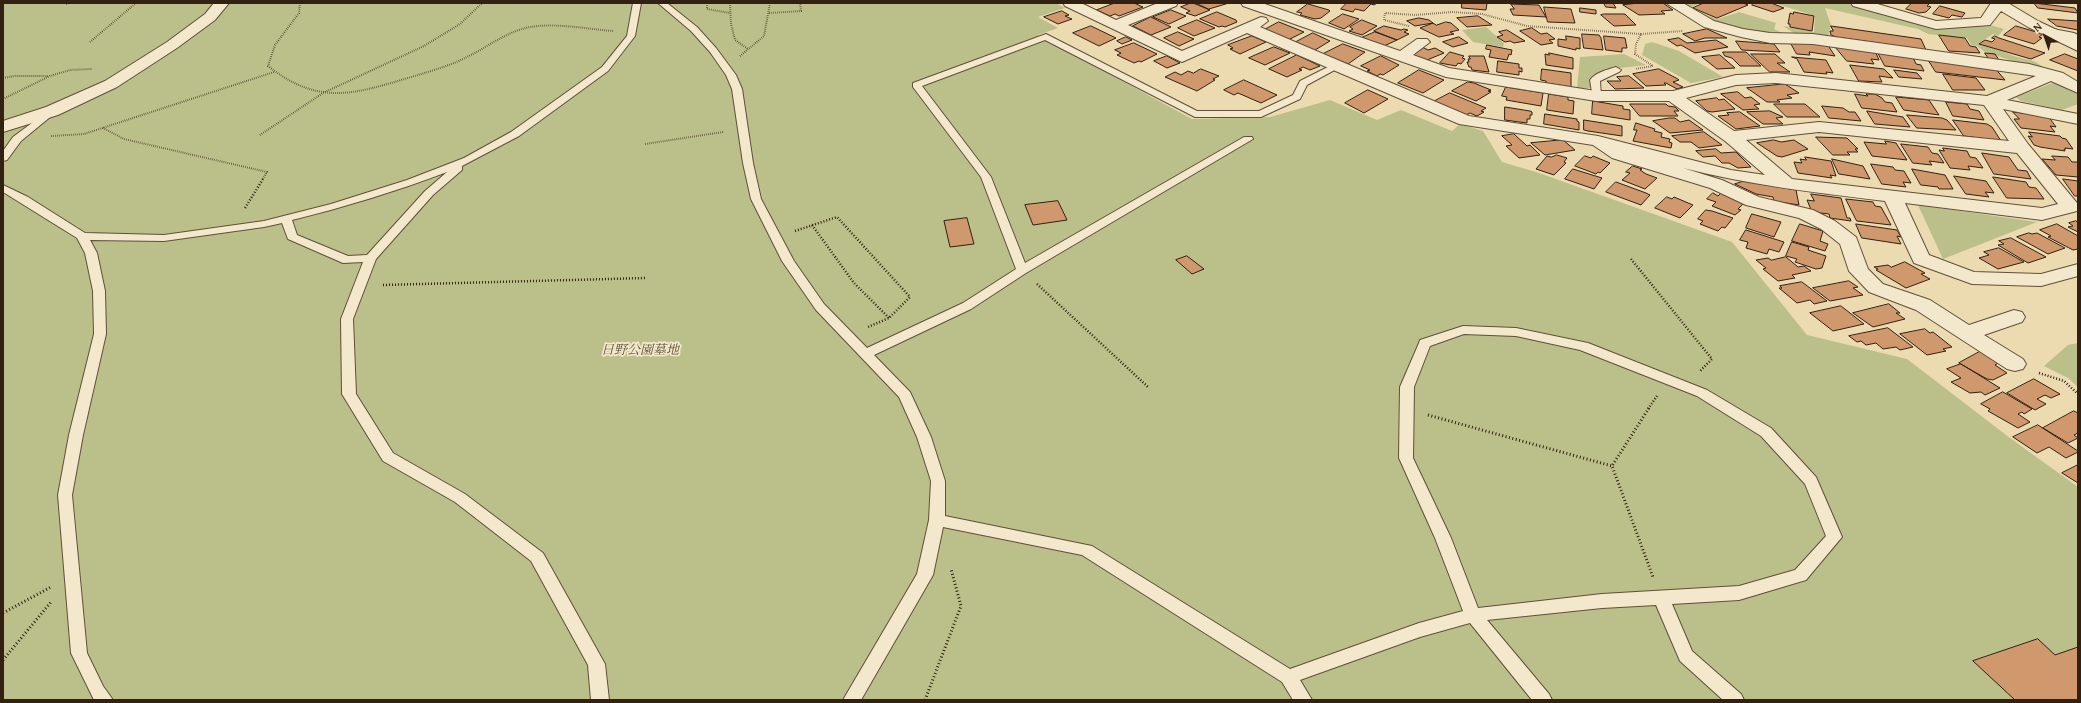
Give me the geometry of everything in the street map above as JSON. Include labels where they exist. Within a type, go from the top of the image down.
[{"type":"street","points":[[3,127],[52,111],[111,84],[172,45],[210,17],[222,3]]},
{"type":"street","points":[[1070,3],[1182,57],[1249,28],[1274,13],[1286,3]]},
{"type":"street","points":[[1116,25],[1171,3]]},
{"type":"street","points":[[1248,3],[1446,72],[1596,96],[1673,96],[1736,80],[1776,78],[1989,101],[2078,119]]},
{"type":"street","points":[[1672,3],[1709,24],[1740,33],[1770,38],[1813,38],[2029,69],[2052,76],[2078,88]]},
{"type":"street","points":[[1858,3],[1936,25],[1986,22],[2000,3],[2046,30],[2078,46]]},
{"type":"street","points":[[1249,28],[1465,120],[1598,141],[1731,175],[1787,184],[2042,214],[2070,206],[2022,148],[1989,101]]},
{"type":"street","points":[[1401,57],[1422,42]]},
{"type":"street","points":[[1989,101],[2052,76],[2078,77]]},
{"type":"street","points":[[1673,96],[1731,137],[1787,184]]},
{"type":"street","points":[[1731,137],[1819,127],[2022,148]]},
{"type":"street","points":[[1598,141],[1618,154],[1716,184],[1753,201],[1806,214],[1828,225],[1849,241],[1859,271],[1876,288],[1923,305],[2015,364]]},
{"type":"street","points":[[1892,196],[1921,259],[1972,278],[2041,280],[2078,270]]},
{"type":"street","points":[[1967,333],[2014,317]]},
{"type":"lane","points":[[3,188],[82,236],[164,238],[264,224],[335,206],[411,182],[468,160],[514,134],[605,69],[632,32],[637,3]]},
{"type":"lane","points":[[662,3],[694,29],[713,50],[726,68],[737,89],[748,163],[756,199],[788,261],[820,307],[905,395],[924,437],[938,481],[937,520],[925,575],[852,700]]},
{"type":"lane","points":[[2046,30],[2071,35],[2078,38]]},
{"type":"lane","points":[[1022,270],[986,177],[916,85],[1046,38],[1195,114],[1261,114],[1297,97],[1303,83],[1337,66]]},
{"type":"lane","points":[[1596,96],[1595,80],[1599,76],[1616,70]]},
{"type":"lane","points":[[3,158],[17,139],[52,111]]},
{"type":"lane","points":[[866,354],[967,306],[1022,270],[1248,139]]},
{"type":"lane","points":[[468,160],[429,193],[370,258],[347,319],[349,394],[388,457],[460,498],[536,557],[596,664],[600,700]]},
{"type":"lane","points":[[286,218],[292,237],[347,260],[370,258]]},
{"type":"lane","points":[[82,236],[91,253],[99,291],[100,334],[76,435],[65,495],[79,653],[99,697]]},
{"type":"lane","points":[[1288,677],[1419,630],[1473,615],[1602,602],[1738,593],[1800,575],[1834,537],[1811,481],[1766,432],[1702,393],[1668,379],[1583,346],[1516,332],[1463,330],[1425,344],[1407,387],[1406,458],[1442,538],[1473,615],[1543,700]]},
{"type":"lane","points":[[937,520],[1086,550],[1288,677],[1302,700]]},
{"type":"lane","points":[[1661,598],[1686,656],[1735,700]]},
{"type":"path","points":[[90,42],[136,3]]},
{"type":"path","points":[[300,3],[299,12],[276,45],[268,66],[284,80],[304,89],[323,93],[355,93],[448,65],[522,28],[538,26],[632,32]]},
{"type":"path","points":[[260,135],[323,93],[424,46],[460,24],[482,3]]},
{"type":"path","points":[[707,3],[707,9],[730,13]]},
{"type":"path","points":[[730,3],[731,24],[735,40],[748,49]]},
{"type":"path","points":[[726,68],[764,36],[770,3]]},
{"type":"path","points":[[769,13],[801,11],[800,3]]},
{"type":"path","points":[[1422,42],[1410,26],[1384,20],[1385,13],[1415,15],[1452,12],[1482,14],[1527,26],[1642,34],[1676,33],[1709,24]]},
{"type":"path","points":[[1616,70],[1651,68],[1653,66],[1635,54],[1636,44],[1642,34]]},
{"type":"path","points":[[3,99],[50,76],[70,70],[93,69]]},
{"type":"path","points":[[17,139],[84,134],[275,72]]},
{"type":"path","points":[[3,78],[15,76],[50,76]]},
{"type":"path","points":[[102,128],[124,139],[267,172],[231,228]]},
{"type":"path","points":[[645,144],[743,129]]},
{"type":"path","points":[[776,237],[838,217],[910,297],[889,318],[848,336]]},
{"type":"path","points":[[812,225],[854,283],[889,318]]},
{"type":"path","points":[[1631,259],[1712,359],[1685,386]]},
{"type":"path","points":[[1022,270],[1148,387]]},
{"type":"path","points":[[360,286],[646,278]]},
{"type":"path","points":[[2015,364],[2064,381],[2078,394]]},
{"type":"path","points":[[1612,466],[1668,379]]},
{"type":"path","points":[[1406,409],[1612,466]]},
{"type":"path","points":[[1612,466],[1661,598]]},
{"type":"path","points":[[926,700],[961,606],[949,563]]},
{"type":"path","points":[[3,613],[73,575]]},
{"type":"path","points":[[3,660],[73,575]]},
{"type":"green space","name":"日野公園墓地","points":[[1056,3],[1065,8],[1038,17],[1058,28],[1038,35],[1192,119],[1270,117],[1330,100],[1377,120],[1401,110],[1452,131],[1460,124],[1483,131],[1502,162],[1539,173],[1732,242],[1807,335],[1907,359],[2010,438],[2078,487],[2078,700],[3,700],[3,4]]},
{"type":"green space","points":[[1677,3],[1700,3],[1689,8],[1718,19],[1739,12],[1776,23],[1774,29],[1786,35],[1724,26]]},
{"type":"green space","points":[[1774,3],[1849,3],[1941,28],[1987,24],[2004,29],[1998,36],[1993,34],[1979,43],[2017,57],[2034,61],[2048,70],[2025,68],[2010,60],[1985,52],[1977,46],[1971,45],[1967,38],[1928,34],[1918,29],[1825,8],[1831,25],[1828,37],[1797,35],[1783,26],[1814,32],[1815,16]]},
{"type":"green space","points":[[1486,27],[1504,43],[1503,47],[1473,42],[1462,30]]},
{"type":"green space","points":[[1652,42],[1679,51],[1723,77],[1691,83],[1642,55],[1645,44]]},
{"type":"green space","points":[[1624,54],[1646,65],[1603,70],[1591,78],[1590,88],[1577,88],[1580,57]]},
{"type":"green space","points":[[2055,82],[2078,93],[2078,104],[2062,110],[2021,101],[2016,97]]},
{"type":"green space","points":[[1918,205],[2037,222],[1943,259]]},
{"type":"green space","points":[[2078,343],[2078,387],[2068,378],[2044,366],[2068,345]]},
{"type":"building","points":[[1115,3],[1134,3],[1143,7],[1119,16],[1115,14],[1110,16],[1097,10]]},
{"type":"building","points":[[1191,3],[1210,10],[1195,16],[1186,13],[1190,11],[1181,7]]},
{"type":"building","points":[[1196,3],[1229,3],[1209,9]]},
{"type":"building","points":[[1347,3],[1377,3],[1374,5],[1371,4],[1364,11],[1355,9],[1353,12],[1341,9]]},
{"type":"building","points":[[1462,3],[1487,3],[1486,10],[1462,8]]},
{"type":"building","points":[[1604,3],[1613,3],[1616,8],[1606,7]]},
{"type":"building","points":[[1663,3],[1673,10],[1661,11],[1665,14],[1639,15],[1623,5]]},
{"type":"building","points":[[1704,3],[1743,3],[1748,5],[1717,18],[1693,8]]},
{"type":"building","points":[[1754,3],[1771,3],[1784,8],[1773,12],[1752,5]]},
{"type":"building","points":[[1912,3],[1930,3],[1927,6],[1931,7],[1926,12],[1919,13],[1906,9]]},
{"type":"building","points":[[2034,3],[2075,8],[2078,13],[2038,8]]},
{"type":"building","points":[[1308,4],[1330,11],[1321,18],[1315,19],[1300,15],[1302,13],[1297,12]]},
{"type":"building","points":[[1511,4],[1539,5],[1546,17],[1513,15],[1510,9],[1514,9]]},
{"type":"building","points":[[1940,6],[1965,13],[1962,17],[1952,15],[1949,18],[1933,14]]},
{"type":"building","points":[[1544,7],[1571,9],[1575,23],[1548,22]]},
{"type":"building","points":[[1580,8],[1596,10],[1596,14],[1580,12]]},
{"type":"building","points":[[1171,10],[1186,16],[1169,24],[1153,17]]},
{"type":"building","points":[[1062,11],[1069,15],[1065,16],[1072,19],[1058,24],[1044,17]]},
{"type":"building","points":[[1217,12],[1236,20],[1237,22],[1225,27],[1219,27],[1200,19]]},
{"type":"building","points":[[1794,12],[1814,16],[1812,31],[1790,27],[1790,24],[1788,24],[1790,13],[1793,14]]},
{"type":"building","points":[[1343,14],[1359,19],[1344,29],[1329,23]]},
{"type":"building","points":[[1625,14],[1636,25],[1614,26],[1601,15]]},
{"type":"building","points":[[1478,16],[1492,25],[1467,27],[1457,18]]},
{"type":"building","points":[[1151,17],[1171,27],[1151,35],[1133,26]]},
{"type":"building","points":[[1419,18],[1429,20],[1433,23],[1415,26],[1407,21]]},
{"type":"building","points":[[2048,19],[2078,21],[2078,30],[2057,26]]},
{"type":"building","points":[[1197,20],[1215,28],[1194,36],[1178,28]]},
{"type":"building","points":[[1362,20],[1377,26],[1362,35],[1349,31],[1353,29],[1350,27]]},
{"type":"building","points":[[1279,22],[1304,32],[1288,40],[1264,30]]},
{"type":"building","points":[[1446,22],[1451,23],[1459,30],[1450,32],[1454,34],[1439,37],[1420,28],[1433,23],[1436,25]]},
{"type":"building","points":[[1091,26],[1116,38],[1099,46],[1073,33]]},
{"type":"building","points":[[1384,26],[1408,30],[1404,32],[1409,34],[1397,40],[1374,31]]},
{"type":"building","points":[[1831,26],[1921,39],[1926,50],[1836,37],[1831,35],[1830,31],[1833,31]]},
{"type":"building","points":[[2016,26],[2043,34],[2039,37],[2042,38],[2034,44],[2004,35]]},
{"type":"building","points":[[1532,28],[1541,34],[1547,33],[1555,39],[1549,40],[1553,43],[1541,45],[1520,31]]},
{"type":"building","points":[[1707,29],[1727,38],[1705,38],[1695,41],[1683,34]]},
{"type":"building","points":[[1507,30],[1525,41],[1514,43],[1510,41],[1505,42],[1497,37],[1503,35],[1499,32]]},
{"type":"building","points":[[1178,32],[1194,39],[1179,46],[1164,38]]},
{"type":"building","points":[[1375,32],[1397,40],[1384,46],[1361,38]]},
{"type":"building","points":[[1313,33],[1330,41],[1315,50],[1294,43]]},
{"type":"building","points":[[1582,34],[1599,35],[1603,50],[1584,48]]},
{"type":"building","points":[[1939,35],[1965,38],[1970,46],[1976,47],[1980,53],[1949,51]]},
{"type":"building","points":[[1252,36],[1266,42],[1240,54],[1230,49],[1233,48],[1228,45]]},
{"type":"building","points":[[1566,36],[1580,38],[1580,49],[1576,48],[1576,50],[1558,46],[1558,39],[1566,40]]},
{"type":"building","points":[[1604,36],[1625,38],[1627,48],[1622,48],[1622,52],[1606,50]]},
{"type":"building","points":[[1995,36],[2045,53],[2031,59],[1979,44],[1985,40],[1992,42],[1995,39],[1992,38]]},
{"type":"building","points":[[1126,37],[1132,40],[1122,44],[1117,41]]},
{"type":"building","points":[[1459,37],[1468,43],[1453,47],[1443,42]]},
{"type":"building","points":[[1679,38],[1687,43],[1716,40],[1728,47],[1695,53],[1681,45],[1677,46],[1668,40]]},
{"type":"building","points":[[1789,40],[1827,44],[1835,56],[1809,52],[1810,55],[1797,54]]},
{"type":"building","points":[[1736,41],[1774,44],[1780,52],[1742,50]]},
{"type":"building","points":[[1134,43],[1157,54],[1141,62],[1139,61],[1134,63],[1117,55],[1121,53],[1115,50]]},
{"type":"building","points":[[1343,44],[1365,52],[1348,64],[1323,54]]},
{"type":"building","points":[[1833,44],[1875,51],[1879,60],[1871,59],[1874,64],[1847,61]]},
{"type":"building","points":[[1487,45],[1512,50],[1511,55],[1509,54],[1507,60],[1489,57],[1491,50],[1486,49]]},
{"type":"building","points":[[1274,47],[1290,53],[1265,65],[1249,58]]},
{"type":"building","points":[[1424,48],[1428,50],[1435,48],[1444,53],[1427,60],[1413,55]]},
{"type":"building","points":[[1877,51],[1912,55],[1916,64],[1921,65],[1924,71],[1885,66]]},
{"type":"building","points":[[1450,52],[1464,56],[1462,58],[1465,59],[1461,64],[1458,63],[1456,66],[1440,63]]},
{"type":"building","points":[[1723,52],[1746,52],[1761,66],[1740,66],[1732,58],[1725,56]]},
{"type":"building","points":[[1549,53],[1573,58],[1573,69],[1546,65],[1545,54],[1549,55]]},
{"type":"building","points":[[1985,53],[1995,54],[1999,60],[1989,59]]},
{"type":"building","points":[[1751,54],[1775,54],[1785,63],[1777,63],[1790,72],[1770,72]]},
{"type":"building","points":[[2065,54],[2078,59],[2078,71],[2050,60]]},
{"type":"building","points":[[1297,55],[1320,66],[1310,70],[1303,67],[1299,69],[1302,70],[1287,77],[1269,69]]},
{"type":"building","points":[[1720,55],[1735,68],[1717,69],[1702,57]]},
{"type":"building","points":[[1167,56],[1180,63],[1167,68],[1154,61]]},
{"type":"building","points":[[1381,56],[1399,65],[1383,75],[1380,74],[1377,76],[1367,71],[1370,70],[1361,66]]},
{"type":"building","points":[[1469,56],[1484,56],[1489,72],[1472,70],[1467,62],[1469,62],[1468,59],[1470,59]]},
{"type":"building","points":[[1792,57],[1826,60],[1833,73],[1826,72],[1827,74],[1804,72],[1797,59]]},
{"type":"building","points":[[1498,61],[1519,64],[1519,68],[1522,68],[1522,72],[1519,71],[1519,75],[1497,72]]},
{"type":"building","points":[[1929,61],[1994,67],[2005,80],[1936,72]]},
{"type":"building","points":[[1850,65],[1884,69],[1893,78],[1879,76],[1882,82],[1859,81]]},
{"type":"building","points":[[1201,69],[1219,76],[1197,91],[1165,77],[1175,72],[1181,75],[1188,71],[1193,73]]},
{"type":"building","points":[[1542,69],[1571,73],[1571,87],[1546,83],[1546,81],[1541,80]]},
{"type":"building","points":[[1659,69],[1679,80],[1673,82],[1683,87],[1677,89],[1666,83],[1664,83],[1666,85],[1646,86],[1633,74]]},
{"type":"building","points":[[1419,70],[1444,80],[1423,93],[1398,83]]},
{"type":"building","points":[[1894,70],[1917,73],[1922,79],[1899,77]]},
{"type":"building","points":[[1943,74],[1976,78],[1985,90],[1953,90]]},
{"type":"building","points":[[1629,76],[1644,88],[1615,89],[1607,81],[1621,81],[1617,77]]},
{"type":"building","points":[[1244,80],[1277,95],[1261,103],[1238,93],[1234,95],[1224,90]]},
{"type":"building","points":[[1468,82],[1491,90],[1488,91],[1491,92],[1476,101],[1452,91]]},
{"type":"building","points":[[1785,84],[1799,93],[1787,95],[1792,98],[1777,100],[1780,102],[1767,102],[1747,88]]},
{"type":"building","points":[[1506,87],[1543,93],[1541,106],[1506,100],[1507,97],[1502,96]]},
{"type":"building","points":[[1368,90],[1388,99],[1364,113],[1345,103]]},
{"type":"building","points":[[1738,92],[1745,98],[1751,97],[1760,104],[1754,105],[1759,109],[1743,110],[1721,94]]},
{"type":"building","points":[[1450,93],[1486,108],[1481,111],[1484,112],[1477,116],[1470,113],[1464,116],[1431,103]]},
{"type":"building","points":[[1549,94],[1568,97],[1568,100],[1574,101],[1573,114],[1547,110]]},
{"type":"building","points":[[1855,94],[1868,96],[1866,94],[1875,94],[1882,98],[1885,102],[1892,103],[1897,112],[1862,108]]},
{"type":"building","points":[[1896,97],[1929,100],[1939,115],[1904,110]]},
{"type":"building","points":[[1717,98],[1719,100],[1724,99],[1735,109],[1712,112],[1707,111],[1696,101]]},
{"type":"building","points":[[1593,101],[1623,106],[1623,109],[1630,110],[1630,120],[1592,114]]},
{"type":"building","points":[[1946,102],[1967,104],[1970,109],[1979,111],[1984,120],[1953,116]]},
{"type":"building","points":[[1630,104],[1666,104],[1668,106],[1675,107],[1679,111],[1674,111],[1678,116],[1640,116]]},
{"type":"building","points":[[1774,104],[1805,104],[1820,117],[1787,117]]},
{"type":"building","points":[[1822,106],[1843,108],[1849,112],[1855,112],[1861,121],[1829,118]]},
{"type":"building","points":[[1505,107],[1530,111],[1532,112],[1532,115],[1530,115],[1530,119],[1527,119],[1527,123],[1505,120]]},
{"type":"building","points":[[1770,111],[1783,117],[1776,118],[1783,124],[1763,124],[1747,112]]},
{"type":"building","points":[[1867,111],[1903,117],[1910,127],[1875,124]]},
{"type":"building","points":[[1740,112],[1760,126],[1736,129],[1718,116],[1729,115],[1727,113]]},
{"type":"building","points":[[2013,112],[2048,116],[2056,127],[2050,126],[2055,132],[2021,128],[2014,119],[2019,119]]},
{"type":"building","points":[[1545,114],[1577,119],[1579,122],[1579,130],[1544,124]]},
{"type":"building","points":[[1907,115],[1942,118],[1947,120],[1956,130],[1917,128]]},
{"type":"building","points":[[1675,118],[1680,122],[1689,120],[1703,130],[1670,133],[1653,121]]},
{"type":"building","points":[[1584,120],[1622,126],[1622,136],[1584,130]]},
{"type":"building","points":[[1953,120],[1987,124],[1992,127],[2001,141],[1964,136]]},
{"type":"building","points":[[1636,123],[1655,129],[1654,131],[1662,133],[1661,137],[1670,139],[1669,142],[1672,143],[1671,148],[1633,141],[1637,130],[1634,130]]},
{"type":"building","points":[[1704,132],[1722,145],[1699,148],[1691,142],[1680,142],[1672,136]]},
{"type":"building","points":[[2029,132],[2060,136],[2066,139],[2073,149],[2065,148],[2065,151],[2034,145],[2028,136],[2032,137]]},
{"type":"building","points":[[1514,134],[1527,146],[1530,145],[1540,155],[1519,158],[1506,146],[1512,145],[1502,136]]},
{"type":"building","points":[[1816,137],[1847,138],[1858,149],[1855,149],[1858,152],[1847,152],[1850,155],[1833,155]]},
{"type":"building","points":[[1563,140],[1575,150],[1545,155],[1531,143]]},
{"type":"building","points":[[1774,140],[1781,142],[1794,140],[1808,149],[1782,157],[1777,156],[1757,143]]},
{"type":"building","points":[[1885,141],[1896,143],[1907,160],[1872,156],[1864,142],[1886,144]]},
{"type":"building","points":[[1901,144],[1928,147],[1932,153],[1938,154],[1944,163],[1929,161],[1932,165],[1913,163]]},
{"type":"building","points":[[1943,148],[1967,151],[1970,157],[1976,158],[1983,168],[1968,166],[1970,170],[1950,168],[1939,150],[1944,151]]},
{"type":"building","points":[[1716,149],[1721,153],[1736,152],[1751,167],[1738,168],[1729,163],[1722,163],[1715,156],[1703,157],[1696,151]]},
{"type":"building","points":[[1982,153],[2009,157],[2018,170],[2027,171],[2031,179],[1994,174]]},
{"type":"building","points":[[1557,155],[1567,158],[1564,162],[1566,163],[1554,175],[1536,169],[1547,156],[1551,157]]},
{"type":"building","points":[[1585,156],[1591,158],[1593,156],[1610,163],[1600,173],[1598,172],[1596,174],[1575,166]]},
{"type":"building","points":[[2052,156],[2068,157],[2072,162],[2078,162],[2078,177],[2056,175],[2042,159],[2055,160]]},
{"type":"building","points":[[1805,157],[1831,161],[1836,176],[1830,175],[1832,178],[1798,173],[1794,162],[1802,163],[1800,159],[1806,160]]},
{"type":"building","points":[[1832,159],[1863,166],[1870,179],[1839,174]]},
{"type":"building","points":[[1871,164],[1893,167],[1895,170],[1904,171],[1911,183],[1903,182],[1906,187],[1882,184]]},
{"type":"building","points":[[1633,166],[1642,169],[1640,170],[1646,174],[1657,178],[1645,189],[1622,180],[1630,173],[1626,172]]},
{"type":"building","points":[[1573,169],[1602,178],[1594,189],[1565,179]]},
{"type":"building","points":[[1912,169],[1945,175],[1953,189],[1939,189],[1938,187],[1921,185]]},
{"type":"building","points":[[1954,176],[1986,181],[1994,193],[1985,192],[1989,197],[1966,194]]},
{"type":"building","points":[[1993,177],[2026,182],[2029,187],[2036,188],[2044,199],[2007,198]]},
{"type":"building","points":[[2063,179],[2078,181],[2078,196],[2075,196]]},
{"type":"building","points":[[1745,181],[1796,190],[1799,205],[1774,201],[1773,197],[1756,194],[1735,184]]},
{"type":"building","points":[[1616,182],[1650,195],[1641,205],[1606,192]]},
{"type":"building","points":[[1713,193],[1718,196],[1721,193],[1745,202],[1738,209],[1741,210],[1735,215],[1712,206],[1716,202],[1707,199]]},
{"type":"building","points":[[1811,194],[1841,198],[1847,218],[1850,218],[1851,221],[1830,218],[1829,214],[1812,212],[1807,200],[1814,201]]},
{"type":"building","points":[[1667,197],[1672,199],[1674,197],[1693,205],[1680,218],[1655,208]]},
{"type":"building","points":[[1846,199],[1873,202],[1875,206],[1881,207],[1891,225],[1857,221]]},
{"type":"building","points":[[1058,201],[1067,220],[1033,225],[1025,205]]},
{"type":"building","points":[[1706,210],[1733,218],[1725,228],[1722,227],[1718,231],[1700,224],[1703,221],[1698,219]]},
{"type":"building","points":[[1752,214],[1781,222],[1774,237],[1746,228]]},
{"type":"building","points":[[967,218],[974,244],[950,247],[944,221]]},
{"type":"building","points":[[2076,221],[2078,222],[2078,232],[2068,227],[2073,226],[2069,223]]},
{"type":"building","points":[[1800,224],[1823,231],[1820,241],[1828,244],[1825,251],[1792,241]]},
{"type":"building","points":[[1856,224],[1897,230],[1901,237],[1897,236],[1901,244],[1862,238]]},
{"type":"building","points":[[2057,224],[2078,236],[2078,249],[2073,250],[2048,237],[2051,236],[2040,230]]},
{"type":"building","points":[[1746,230],[1784,242],[1779,252],[1769,249],[1767,254],[1746,248],[1748,242],[1740,240]]},
{"type":"building","points":[[2029,233],[2037,233],[2065,248],[2048,254],[2017,237]]},
{"type":"building","points":[[2011,238],[2046,257],[2028,263],[1998,245],[2004,244],[1999,241]]},
{"type":"building","points":[[1792,242],[1809,247],[1808,250],[1826,256],[1822,268],[1816,269],[1795,262],[1797,259],[1786,256]]},
{"type":"building","points":[[1999,248],[2024,262],[1998,269],[1979,258],[1989,255],[1984,252]]},
{"type":"building","points":[[1187,256],[1204,269],[1192,274],[1176,260]]},
{"type":"building","points":[[1786,257],[1798,267],[1804,266],[1811,271],[1792,275],[1795,278],[1778,281],[1763,269],[1766,268],[1756,260],[1768,258],[1771,260]]},
{"type":"building","points":[[1905,262],[1925,273],[1921,274],[1930,279],[1906,288],[1876,270],[1878,269],[1874,267],[1888,265],[1891,267]]},
{"type":"building","points":[[1849,281],[1858,287],[1853,288],[1863,295],[1830,301],[1813,288]]},
{"type":"building","points":[[1802,282],[1827,301],[1814,304],[1810,300],[1797,303],[1779,288],[1782,288],[1780,286]]},
{"type":"building","points":[[1889,304],[1900,313],[1896,313],[1905,319],[1873,327],[1853,313]]},
{"type":"building","points":[[1841,306],[1864,324],[1833,331],[1810,313]]},
{"type":"building","points":[[1888,328],[1913,347],[1900,350],[1896,347],[1883,349],[1876,343],[1866,345],[1861,341],[1857,342],[1849,336]]},
{"type":"building","points":[[1925,329],[1930,333],[1933,332],[1952,347],[1943,349],[1946,351],[1927,355],[1900,334]]},
{"type":"building","points":[[1981,351],[2000,362],[1995,365],[2007,373],[1993,380],[1987,379],[1959,363]]},
{"type":"building","points":[[1961,364],[2000,388],[1985,395],[1981,392],[1970,393],[1951,382],[1961,378],[1947,369]]},
{"type":"building","points":[[2034,379],[2060,394],[2051,398],[2045,395],[2037,399],[2046,404],[2035,410],[2007,393]]},
{"type":"building","points":[[2003,392],[2032,409],[2024,414],[2022,412],[2018,414],[2030,422],[2018,428],[1988,411],[1990,409],[1981,404]]},
{"type":"building","points":[[2074,411],[2078,413],[2078,433],[2074,435],[2078,438],[2068,443],[2043,428]]},
{"type":"building","points":[[2038,425],[2078,452],[2066,458],[2049,447],[2037,453],[2013,437]]},
{"type":"building","points":[[2078,465],[2078,483],[2062,473]]},
{"type":"building","points":[[2038,639],[2055,655],[2078,647],[2078,700],[2015,700],[1973,661]]}]
